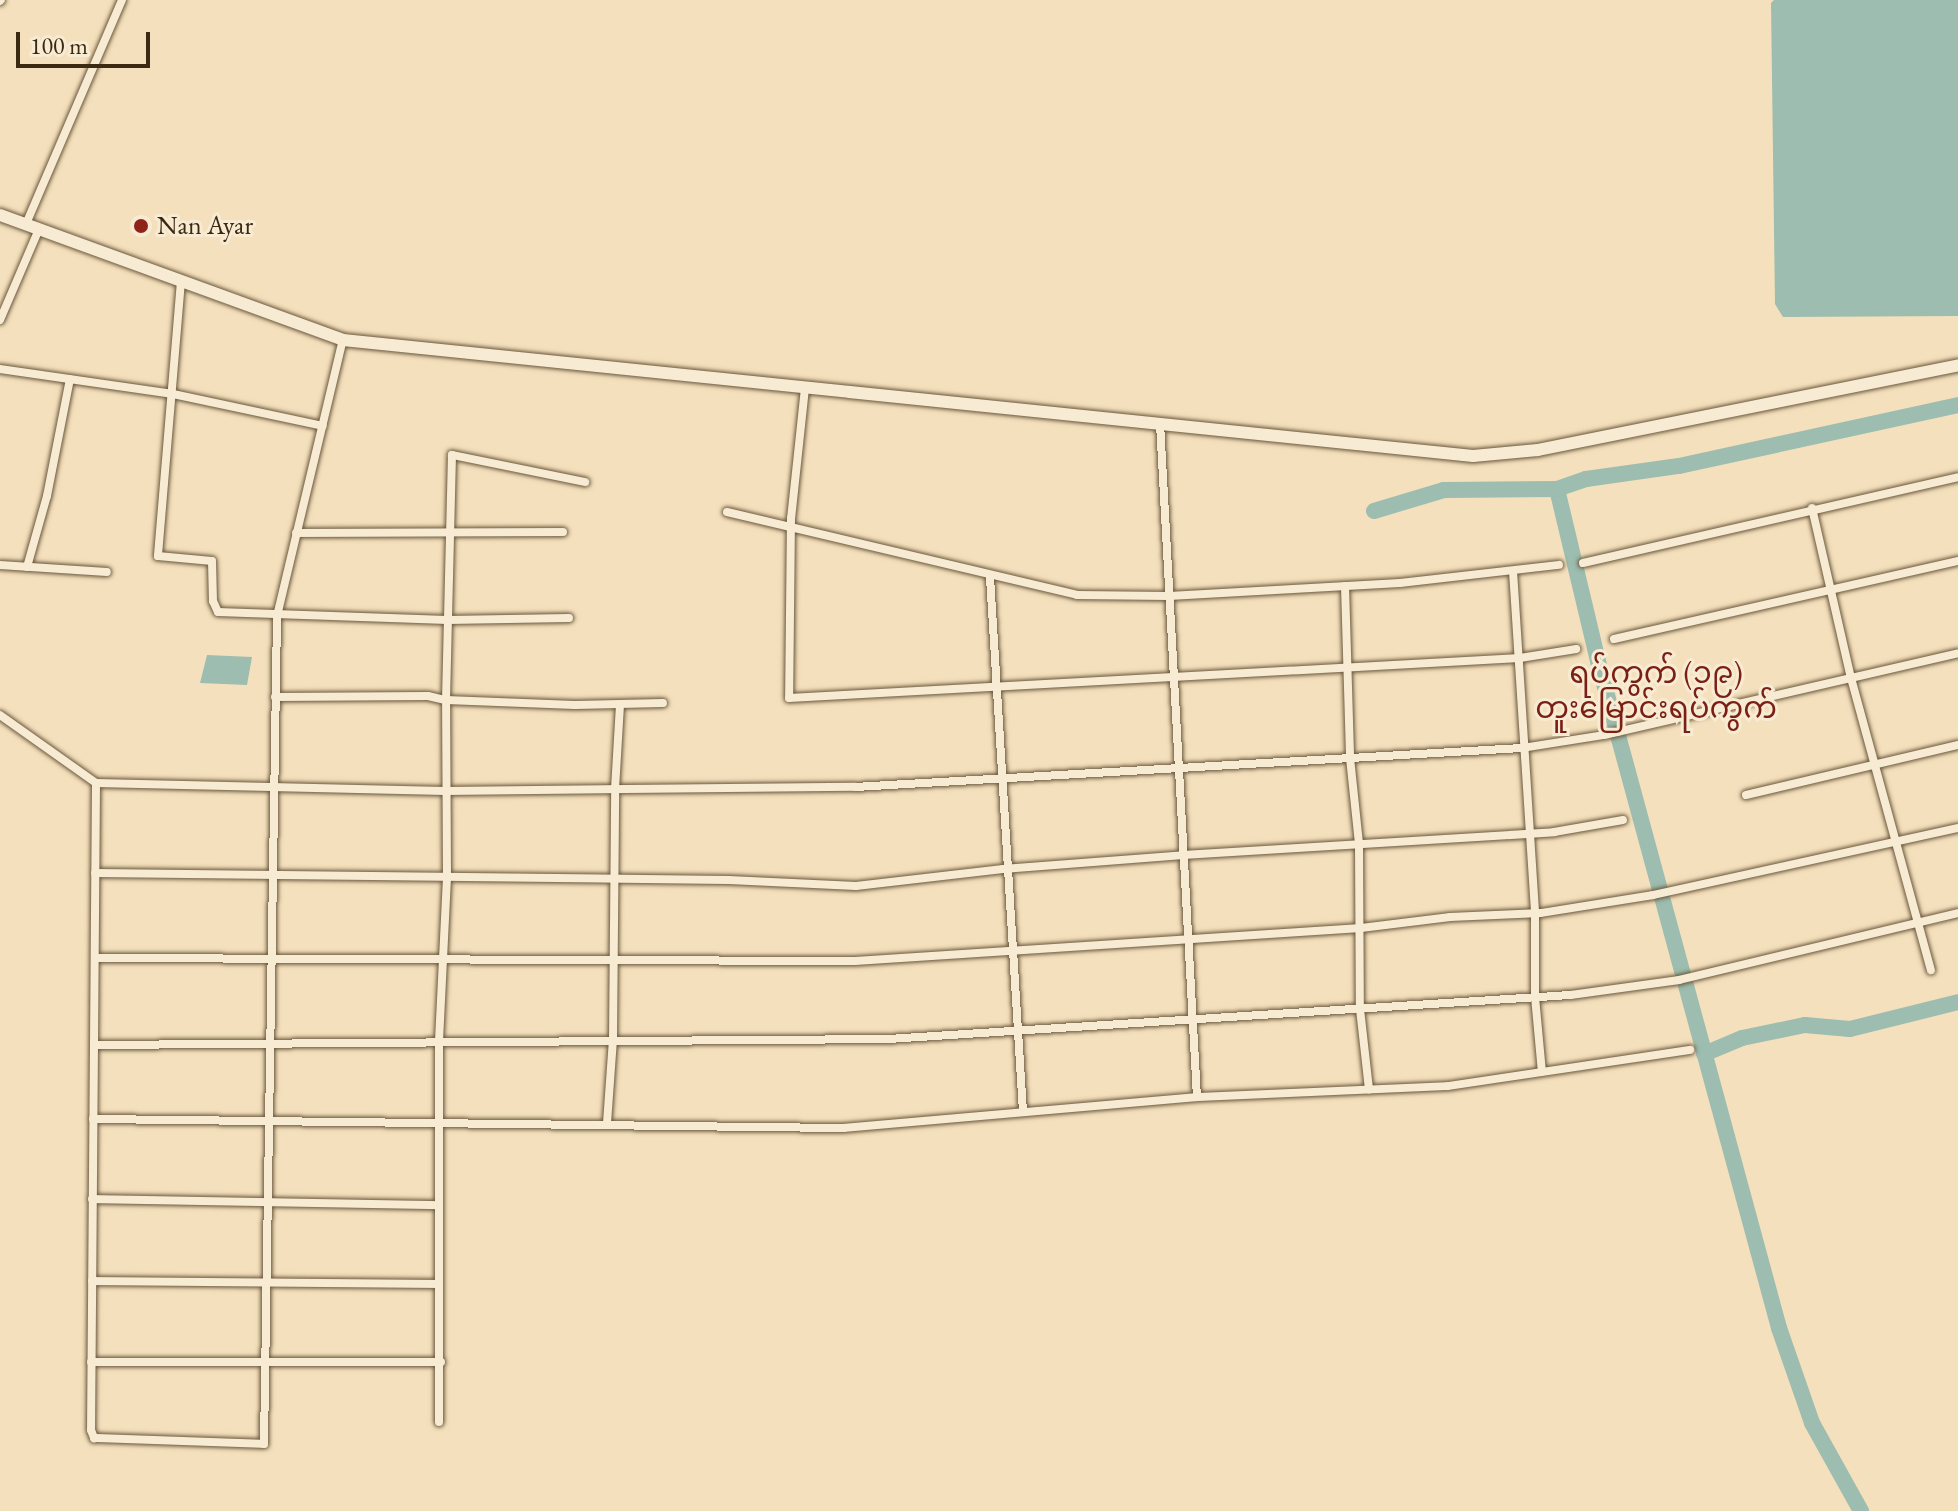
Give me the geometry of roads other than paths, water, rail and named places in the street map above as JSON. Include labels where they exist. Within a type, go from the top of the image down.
[{"type":"main road","points":[[0,215],[343,340],[1473,456],[1538,450],[1958,365]]},
{"type":"street","points":[[0,320],[32,227],[122,0]]},
{"type":"street","points":[[181,281],[158,556],[212,561],[213,601],[218,612],[277,616],[419,616],[447,620],[569,618]]},
{"type":"street","points":[[96,783],[91,1430],[94,1438],[264,1444],[277,616],[343,340]]},
{"type":"street","points":[[0,369],[173,394],[323,426]]},
{"type":"street","points":[[27,567],[47,496],[70,379]]},
{"type":"street","points":[[805,388],[794,489],[789,698],[998,689],[1520,658],[1576,649]]},
{"type":"street","points":[[1160,423],[1197,1097]]},
{"type":"street","points":[[439,1422],[439,1041],[447,877],[447,620],[454,454],[585,482]]},
{"type":"street","points":[[1583,563],[1812,508],[1958,477]]},
{"type":"street","points":[[1812,508],[1851,678],[1931,970]]},
{"type":"street","points":[[727,512],[990,577],[1077,595],[1169,596],[1345,586],[1559,565]]},
{"type":"street","points":[[296,533],[449,535],[563,532]]},
{"type":"street","points":[[1614,639],[1958,561]]},
{"type":"street","points":[[0,565],[107,572]]},
{"type":"street","points":[[1513,571],[1535,913],[1535,997],[1542,1072]]},
{"type":"street","points":[[990,577],[1023,1112]]},
{"type":"street","points":[[1345,586],[1350,758],[1359,844],[1360,1009],[1369,1089]]},
{"type":"street","points":[[0,715],[96,783],[445,791],[855,787],[1522,748],[1604,735],[1958,653]]},
{"type":"street","points":[[275,697],[428,696],[446,700],[620,705],[663,703]]},
{"type":"street","points":[[607,1123],[613,1040],[615,789],[620,705]]},
{"type":"street","points":[[1746,795],[1958,745]]},
{"type":"street","points":[[95,873],[614,879],[856,886],[1010,868],[1530,834],[1623,820]]},
{"type":"street","points":[[95,958],[855,961],[1361,928],[1450,917],[1535,913],[1653,895],[1958,828]]},
{"type":"street","points":[[94,1045],[270,1041],[888,1039],[1535,997],[1679,980],[1958,913]]},
{"type":"street","points":[[93,1119],[844,1128],[1197,1097],[1448,1086],[1690,1050]]},
{"type":"street","points":[[92,1199],[439,1205]]},
{"type":"street","points":[[92,1281],[438,1284]]},
{"type":"street","points":[[91,1362],[441,1362]]},
{"type":"waterway","points":[[1374,511],[1444,490],[1557,489],[1586,479],[1679,466],[1958,405]]},
{"type":"waterway","points":[[1557,489],[1600,669],[1779,1328],[1812,1423],[1861,1511]]},
{"type":"waterway","points":[[1704,1054],[1742,1038],[1805,1025],[1850,1029],[1958,1002]]},
{"type":"place","name":"Nan Ayar","points":[[141,226]]},
{"type":"district","name":"ရပ်ကွက် (၁၉) တူးမြောင်းရပ်ကွက်","points":[[1656,690]]}]
